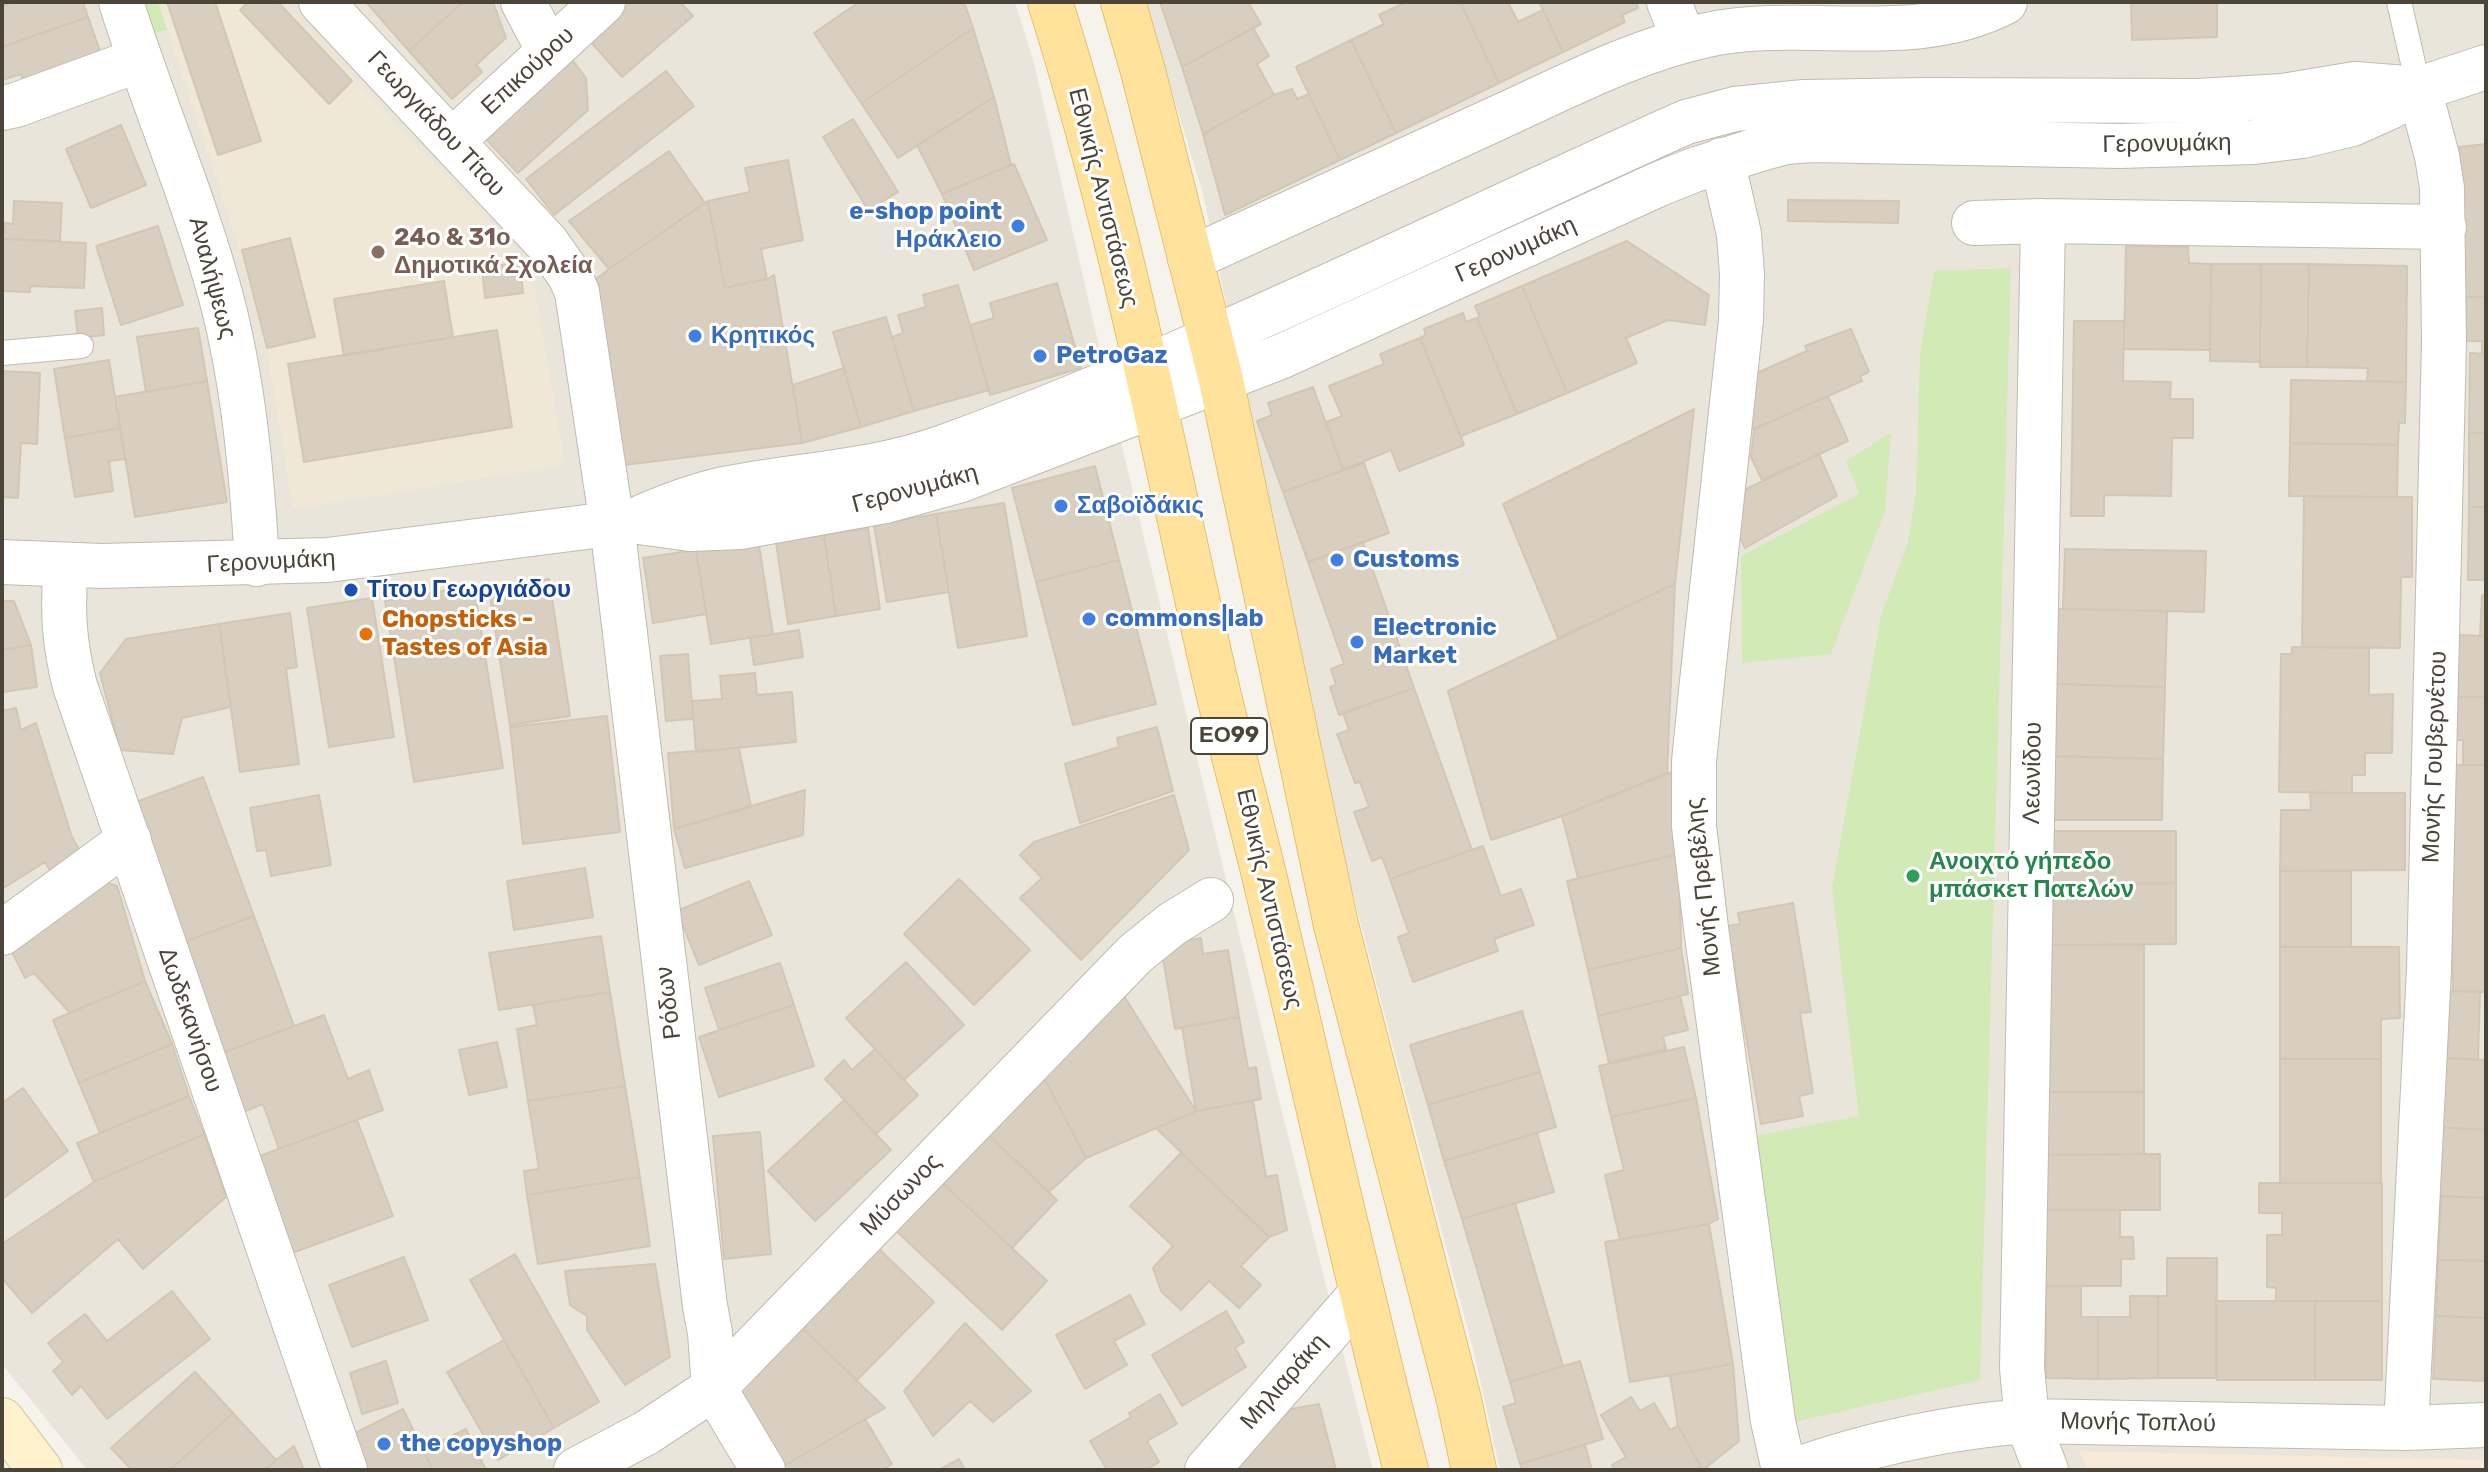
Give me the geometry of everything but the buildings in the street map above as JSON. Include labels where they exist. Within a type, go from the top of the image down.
[{"type":"main road","name":"Εθνικής Αντιστάσεως","points":[[1050,2],[1094,159],[1150,386],[1213,668],[1361,1294],[1406,1470]]},
{"type":"main road","name":"ΕΟ99","points":[[1123,2],[1221,380],[1336,925],[1455,1385],[1474,1470]]},
{"type":"main road","points":[[2,1420],[40,1470]]},
{"type":"street","name":"Αναλήψεως","points":[[121,2],[139,60],[185,181],[221,298],[247,444],[257,564]]},
{"type":"street","name":"Γεωργιάδου Τίτου","points":[[321,2],[547,243],[570,276],[577,292],[622,523]]},
{"type":"street","points":[[523,2],[549,51]]},
{"type":"street","name":"Επικούρου","points":[[452,141],[603,2]]},
{"type":"street","points":[[1190,259],[1601,72],[1677,22],[1708,35],[1803,26],[1881,29],[1929,26],[1974,17],[1996,4]]},
{"type":"street","points":[[2,108],[139,60]]},
{"type":"street","name":"Γερονυμάκη","points":[[2,562],[66,566],[328,560],[622,523],[724,489],[849,471],[915,456],[1150,386],[1221,380],[1280,357],[1659,184],[1722,160],[1786,142],[1842,139],[2120,146],[2254,142],[2302,136],[2352,124],[2390,107],[2419,89],[2486,67]]},
{"type":"street","name":"Γερονυμάκη","points":[[1150,386],[1209,339],[1686,122],[1735,109],[1782,103],[1857,100],[2213,101],[2283,96],[2365,84],[2419,89]]},
{"type":"street","name":"Μονής Γουβερνέτου","points":[[2406,1428],[2430,938],[2443,439],[2444,227],[2437,156],[2419,89]]},
{"type":"street","name":"Μονής Πρεβέλης","points":[[1722,160],[1739,234],[1741,320],[1694,762],[1694,826],[1773,1421],[1784,1470]]},
{"type":"street","points":[[1974,223],[2043,221],[2444,227]]},
{"type":"street","name":"Λεωνίδου","points":[[2043,221],[2022,1368],[2027,1421],[2046,1470]]},
{"type":"street","name":"Ρόδων","points":[[622,523],[714,1388],[763,1470]]},
{"type":"street","name":"Δωδεκανήσου","points":[[66,566],[63,621],[75,686],[345,1470]]},
{"type":"street","points":[[2,933],[129,840]]},
{"type":"street","name":"Μύσωνος","points":[[576,1470],[646,1433],[714,1388],[1135,954],[1172,924],[1211,900]]},
{"type":"street","name":"Μηλιαράκη","points":[[1207,1470],[1361,1294]]},
{"type":"street","name":"Μονής Τοπλού","points":[[1795,1470],[1919,1436],[2027,1421],[2406,1428],[2486,1425]]},
{"type":"lane","points":[[2399,2],[2419,89]]},
{"type":"lane","points":[[2,353],[81,346]]},
{"type":"shaded area","points":[[2,2],[1015,2],[1034,63],[1121,442],[1279,1100],[1373,1470],[87,1470],[2,1364]]},
{"type":"shaded area","name":"24ο & 31ο Δημοτικά Σχολεία","points":[[158,2],[282,2],[531,266],[565,465],[293,509],[269,363],[236,237]]},
{"type":"shaded area","points":[[1145,2],[2486,2],[2486,1470],[1500,1470],[1475,1357],[1344,860],[1203,194]]},
{"type":"shaded area","points":[[2079,1451],[2486,1460],[2486,1470],[2088,1470]]},
{"type":"green space","points":[[137,2],[158,2],[167,30],[149,35]]},
{"type":"green space","points":[[2011,268],[1980,1380],[1794,1422],[1755,1136],[1859,1116],[1832,888],[1881,616],[1908,542],[1916,493],[1920,353],[1934,271]]},
{"type":"green space","points":[[1891,433],[1885,511],[1831,654],[1742,663],[1741,556],[1859,494],[1846,461]]},
{"type":"place","name":"e-shop point Ηράκλειο","points":[[1018,226]]},
{"type":"place","name":"24ο & 31ο Δημοτικά Σχολεία","points":[[378,252]]},
{"type":"place","name":"Κρητικός","points":[[695,336]]},
{"type":"place","name":"PetroGaz","points":[[1040,356]]},
{"type":"place","name":"Σαβοϊδάκις","points":[[1061,506]]},
{"type":"place","name":"Customs","points":[[1337,560]]},
{"type":"place","name":"Τίτου Γεωργιάδου","points":[[351,590]]},
{"type":"place","name":"commons|lab","points":[[1089,619]]},
{"type":"place","name":"Chopsticks - Tastes of Asia","points":[[366,634]]},
{"type":"place","name":"Electronic Market","points":[[1357,642]]},
{"type":"place","name":"Ανοιχτό γήπεδο μπάσκετ Πατελών","points":[[1913,876]]},
{"type":"place","name":"the copyshop","points":[[384,1444]]}]
